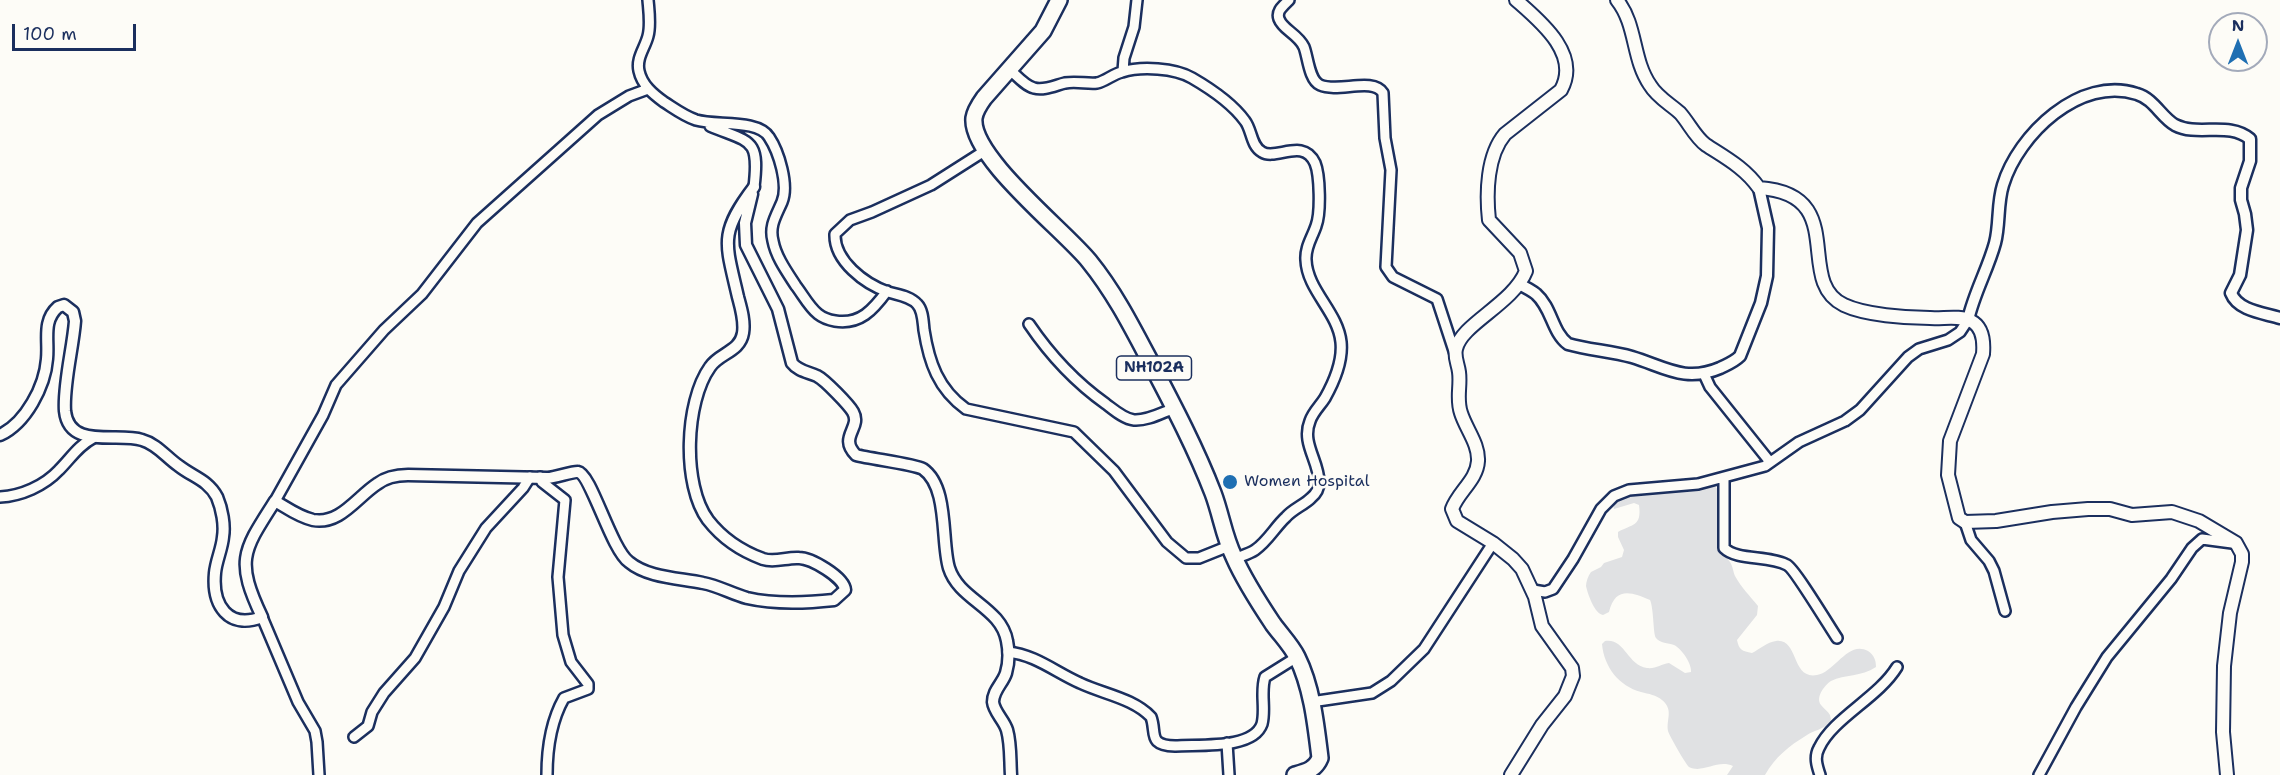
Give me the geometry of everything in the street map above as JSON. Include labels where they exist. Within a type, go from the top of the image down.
[{"type":"highway","name":"NH102A","points":[[1059,0],[1043,31],[976,111],[975,132],[986,150],[1028,202],[1076,246],[1099,273],[1130,323],[1175,408],[1213,492],[1232,553],[1254,594],[1297,657],[1304,674],[1320,758],[1311,770],[1295,775]]},
{"type":"main road","points":[[1510,775],[1564,696],[1573,676],[1567,659],[1542,626],[1533,590],[1522,569],[1493,543],[1456,521],[1453,515],[1455,503],[1468,485],[1478,462],[1477,449],[1466,427],[1458,401],[1459,371],[1455,354],[1456,347],[1464,334],[1501,304],[1519,284],[1526,271],[1520,253],[1489,220],[1493,153],[1497,143],[1511,128],[1561,90],[1565,83],[1561,49],[1547,28],[1516,0]]},
{"type":"main road","points":[[1617,0],[1624,8],[1630,22],[1643,73],[1657,95],[1679,113],[1705,144],[1740,167],[1759,188],[1772,189],[1796,198],[1810,213],[1817,238],[1826,291],[1841,304],[1853,309],[1882,314],[1968,320],[1980,329],[1984,341],[1983,354],[1950,441],[1948,475],[1959,518],[1965,522],[1996,521],[2088,508],[2132,515],[2172,512],[2199,521],[2236,543],[2242,554],[2242,562],[2230,613],[2224,666],[2223,732],[2227,775]]},
{"type":"street","points":[[648,0],[648,35],[639,58],[638,68],[648,89],[682,115],[749,142],[754,149],[756,159],[754,187],[745,223],[746,245],[778,309],[792,363],[798,369],[822,379],[852,410],[855,422],[848,441],[856,455],[918,467],[923,469],[933,481],[942,516],[946,558],[956,585],[998,622],[1005,632],[1008,652],[1006,673],[995,693],[993,702],[1008,733],[1011,775]]},
{"type":"street","points":[[1123,71],[1124,58],[1134,27],[1137,0]]},
{"type":"street","points":[[1289,0],[1279,10],[1280,23],[1298,37],[1316,81],[1320,85],[1345,88],[1374,85],[1383,93],[1385,138],[1391,170],[1386,267],[1393,277],[1437,299],[1455,354]]},
{"type":"street","points":[[986,150],[931,185],[850,220],[835,234],[835,243],[840,254],[852,270],[875,286],[912,299],[920,307],[927,352],[933,369],[942,387],[966,409],[1074,432],[1114,471],[1167,542],[1186,558],[1256,549],[1286,516],[1311,499],[1318,490],[1319,481],[1309,448],[1307,429],[1310,418],[1324,399],[1335,376],[1341,353],[1341,342],[1333,317],[1306,269],[1306,248],[1316,227],[1319,209],[1316,165],[1304,152],[1286,151],[1270,155],[1263,154],[1254,144],[1249,128],[1241,116],[1214,92],[1190,77],[1164,69],[1123,71],[1095,83],[1068,83],[1042,89],[1028,85],[1009,69]]},
{"type":"street","points":[[319,775],[315,731],[298,702],[247,582],[244,567],[246,555],[256,530],[275,501],[323,415],[336,385],[384,330],[422,294],[477,223],[591,120],[629,96],[648,89]]},
{"type":"street","points":[[1533,590],[1545,592],[1553,590],[1601,509],[1614,496],[1629,490],[1698,484],[1765,466],[1799,442],[1845,421],[1860,410],[1908,357],[1919,349],[1948,340],[1960,332],[1968,320],[1977,287],[1996,241],[2003,184],[2019,149],[2049,117],[2072,102],[2094,94],[2114,91],[2140,94],[2154,104],[2168,120],[2178,126],[2235,132],[2250,139],[2250,160],[2241,188],[2247,230],[2240,275],[2231,293],[2234,301],[2243,307],[2280,318]]},
{"type":"street","points":[[682,115],[712,123],[754,127],[762,129],[767,134],[772,142],[785,186],[782,202],[772,223],[773,244],[788,274],[820,316],[843,322],[862,318],[872,310],[887,291]]},
{"type":"street","points":[[275,501],[305,518],[327,520],[336,517],[376,484],[396,476],[556,478],[576,471],[581,472],[589,482],[611,536],[629,563],[641,569],[705,583],[756,600],[834,600],[845,590],[843,581],[805,558],[770,561],[740,549],[707,518],[695,489],[690,458],[690,435],[697,397],[708,369],[714,362],[734,349],[743,335],[741,309],[727,255],[728,237],[732,220],[754,187]]},
{"type":"street","points":[[1519,284],[1537,295],[1544,304],[1560,338],[1568,344],[1632,357],[1690,375],[1704,374],[1734,362],[1740,356],[1763,295],[1767,276],[1768,228],[1759,188]]},
{"type":"street","points":[[0,435],[9,431],[20,420],[39,388],[46,372],[48,345],[46,330],[49,318],[58,306],[64,305],[73,312],[75,321],[66,402],[67,419],[81,434],[93,438],[144,440],[158,448],[182,469],[207,483],[217,498],[224,535],[215,572],[218,602],[222,609],[235,620],[251,621],[261,616]]},
{"type":"street","points":[[1029,324],[1062,367],[1088,392],[1126,417],[1134,420],[1146,418],[1175,408]]},
{"type":"street","points":[[1704,374],[1715,394],[1770,462]]},
{"type":"street","points":[[0,497],[15,495],[47,480],[58,471],[77,448],[93,438]]},
{"type":"street","points":[[354,737],[368,726],[372,712],[384,693],[415,658],[441,614],[459,571],[486,528],[535,477]]},
{"type":"street","points":[[535,477],[565,500],[558,577],[562,635],[571,662],[588,684],[588,689],[570,694],[564,698],[560,706],[550,739],[547,775]]},
{"type":"street","points":[[1724,478],[1724,548],[1734,554],[1768,558],[1790,566],[1837,638]]},
{"type":"street","points":[[1965,522],[1971,540],[1989,561],[1994,571],[2005,611]]},
{"type":"street","points":[[2039,775],[2076,707],[2107,657],[2171,579],[2192,548],[2202,539],[2236,543]]},
{"type":"street","points":[[1311,702],[1372,693],[1391,681],[1424,649],[1493,543]]},
{"type":"street","points":[[1008,652],[1037,660],[1080,683],[1139,708],[1151,717],[1153,735],[1156,740],[1175,746],[1227,743],[1253,736],[1262,723],[1265,676],[1297,657]]},
{"type":"street","points":[[1820,775],[1816,756],[1819,747],[1830,732],[1882,686],[1897,667]]},
{"type":"street","points":[[1227,743],[1229,775]]},
{"type":"shaded area","points":[[1715,486],[1721,505],[1721,548],[1737,580],[1758,606],[1757,615],[1737,640],[1740,648],[1752,653],[1770,643],[1783,642],[1792,652],[1799,666],[1809,675],[1824,673],[1854,650],[1868,651],[1876,662],[1876,667],[1870,670],[1836,679],[1826,685],[1819,702],[1830,715],[1830,722],[1788,748],[1765,775],[1727,775],[1733,766],[1727,764],[1700,769],[1689,767],[1668,731],[1669,711],[1666,704],[1657,697],[1633,689],[1620,680],[1609,668],[1602,644],[1605,641],[1612,641],[1622,647],[1640,666],[1647,668],[1669,663],[1685,673],[1691,672],[1688,661],[1677,647],[1656,638],[1650,600],[1625,593],[1615,598],[1609,612],[1603,615],[1595,608],[1586,586],[1591,572],[1604,563],[1622,557],[1624,550],[1618,532],[1635,524],[1639,517],[1639,505],[1634,503],[1614,509],[1613,505],[1628,496],[1637,494]]},
{"type":"place","name":"Women Hospital","points":[[1230,482]]}]
